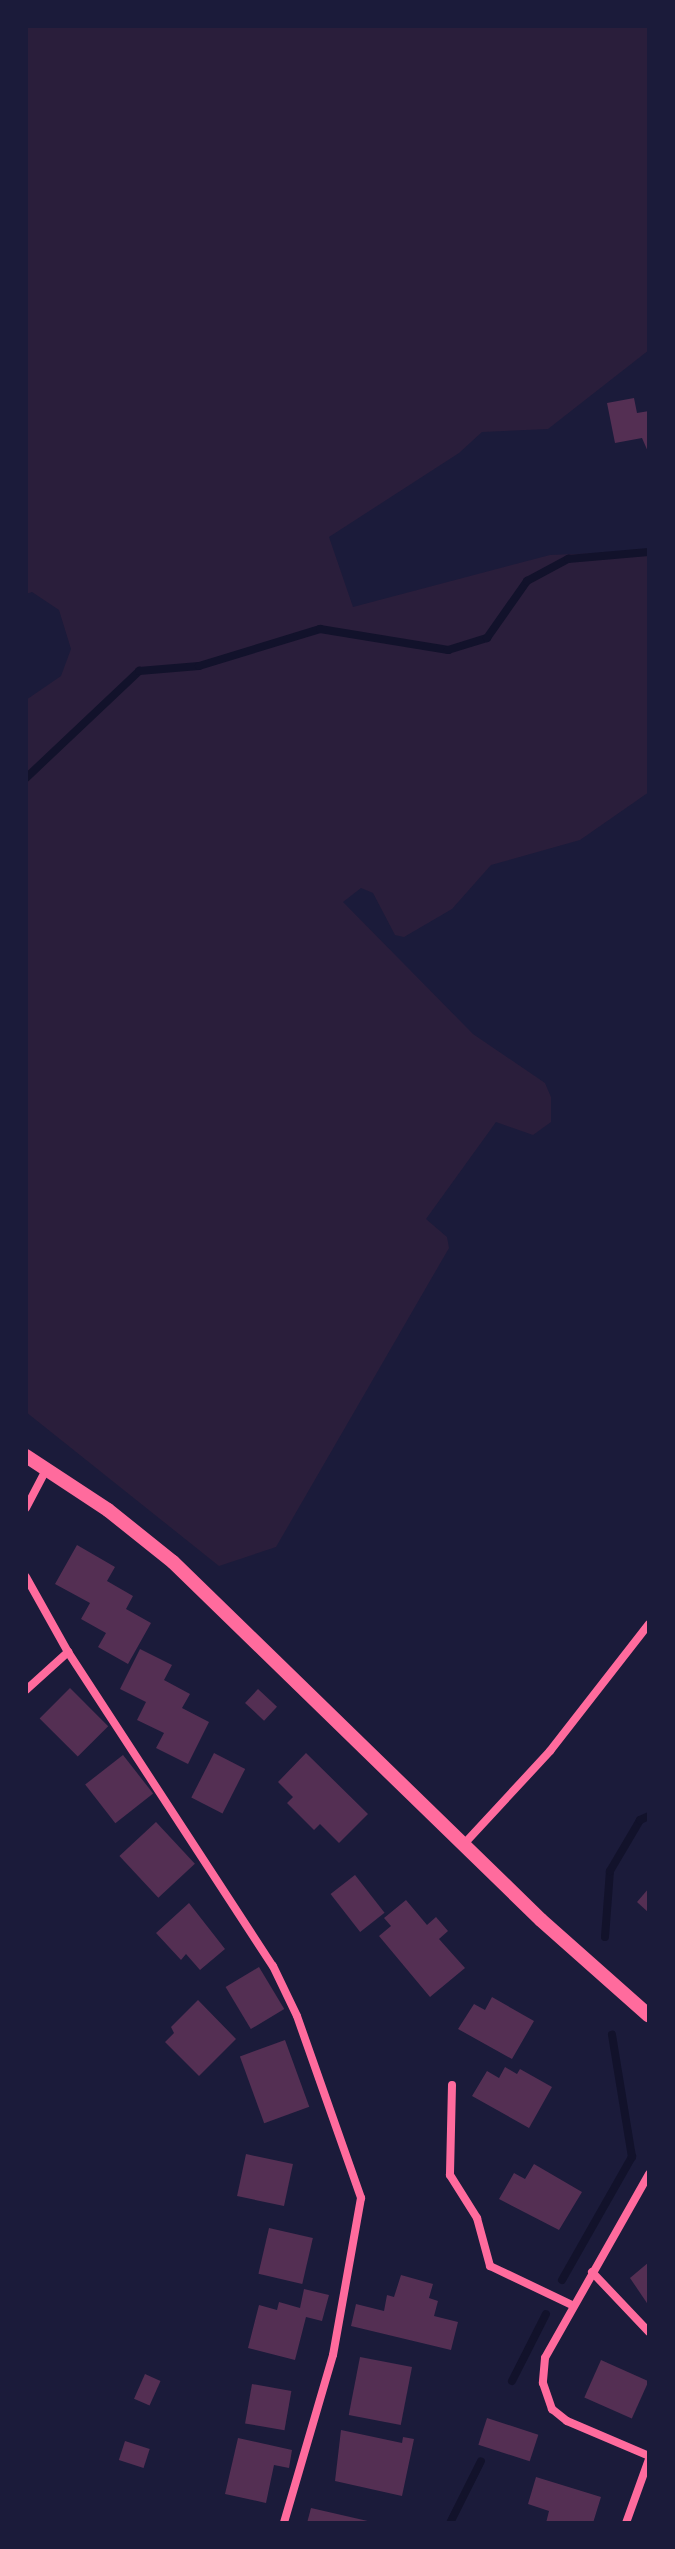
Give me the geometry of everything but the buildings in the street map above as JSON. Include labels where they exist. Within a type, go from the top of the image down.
[{"type":"street","points":[[26,1456],[47,1467],[173,1562],[464,1844],[649,2016]]},
{"type":"street","points":[[26,1508],[47,1467]]},
{"type":"street","points":[[26,1577],[68,1652],[273,1966],[297,2016],[361,2198],[333,2355],[284,2523]]},
{"type":"street","points":[[464,1844],[550,1751],[649,1624]]},
{"type":"street","points":[[26,1690],[68,1652]]},
{"type":"street","points":[[452,2085],[450,2175],[477,2218],[490,2266],[572,2305]]},
{"type":"street","points":[[626,2523],[649,2457],[567,2421],[552,2409],[543,2383],[545,2358],[572,2305],[647,2181]]},
{"type":"street","points":[[592,2272],[649,2332]]},
{"type":"shaded area","points":[[26,26],[649,26],[649,350],[548,429],[482,432],[459,453],[329,537],[353,607],[550,555],[649,551],[649,792],[580,840],[491,865],[452,909],[404,937],[395,935],[373,893],[361,888],[343,902],[473,1034],[545,1083],[551,1097],[551,1122],[533,1135],[496,1122],[426,1219],[447,1237],[449,1248],[276,1547],[219,1566],[26,1412],[26,700],[61,676],[71,649],[59,610],[32,592],[26,594]]},
{"type":"waterway","points":[[26,778],[139,671],[199,666],[320,629],[448,650],[487,638],[527,581],[568,559],[649,552]]},
{"type":"waterway","points":[[605,1937],[610,1871],[640,1820],[649,1816]]},
{"type":"waterway","points":[[562,2280],[632,2157],[612,2035]]},
{"type":"waterway","points":[[512,2381],[546,2314]]},
{"type":"waterway","points":[[450,2523],[481,2461]]}]
